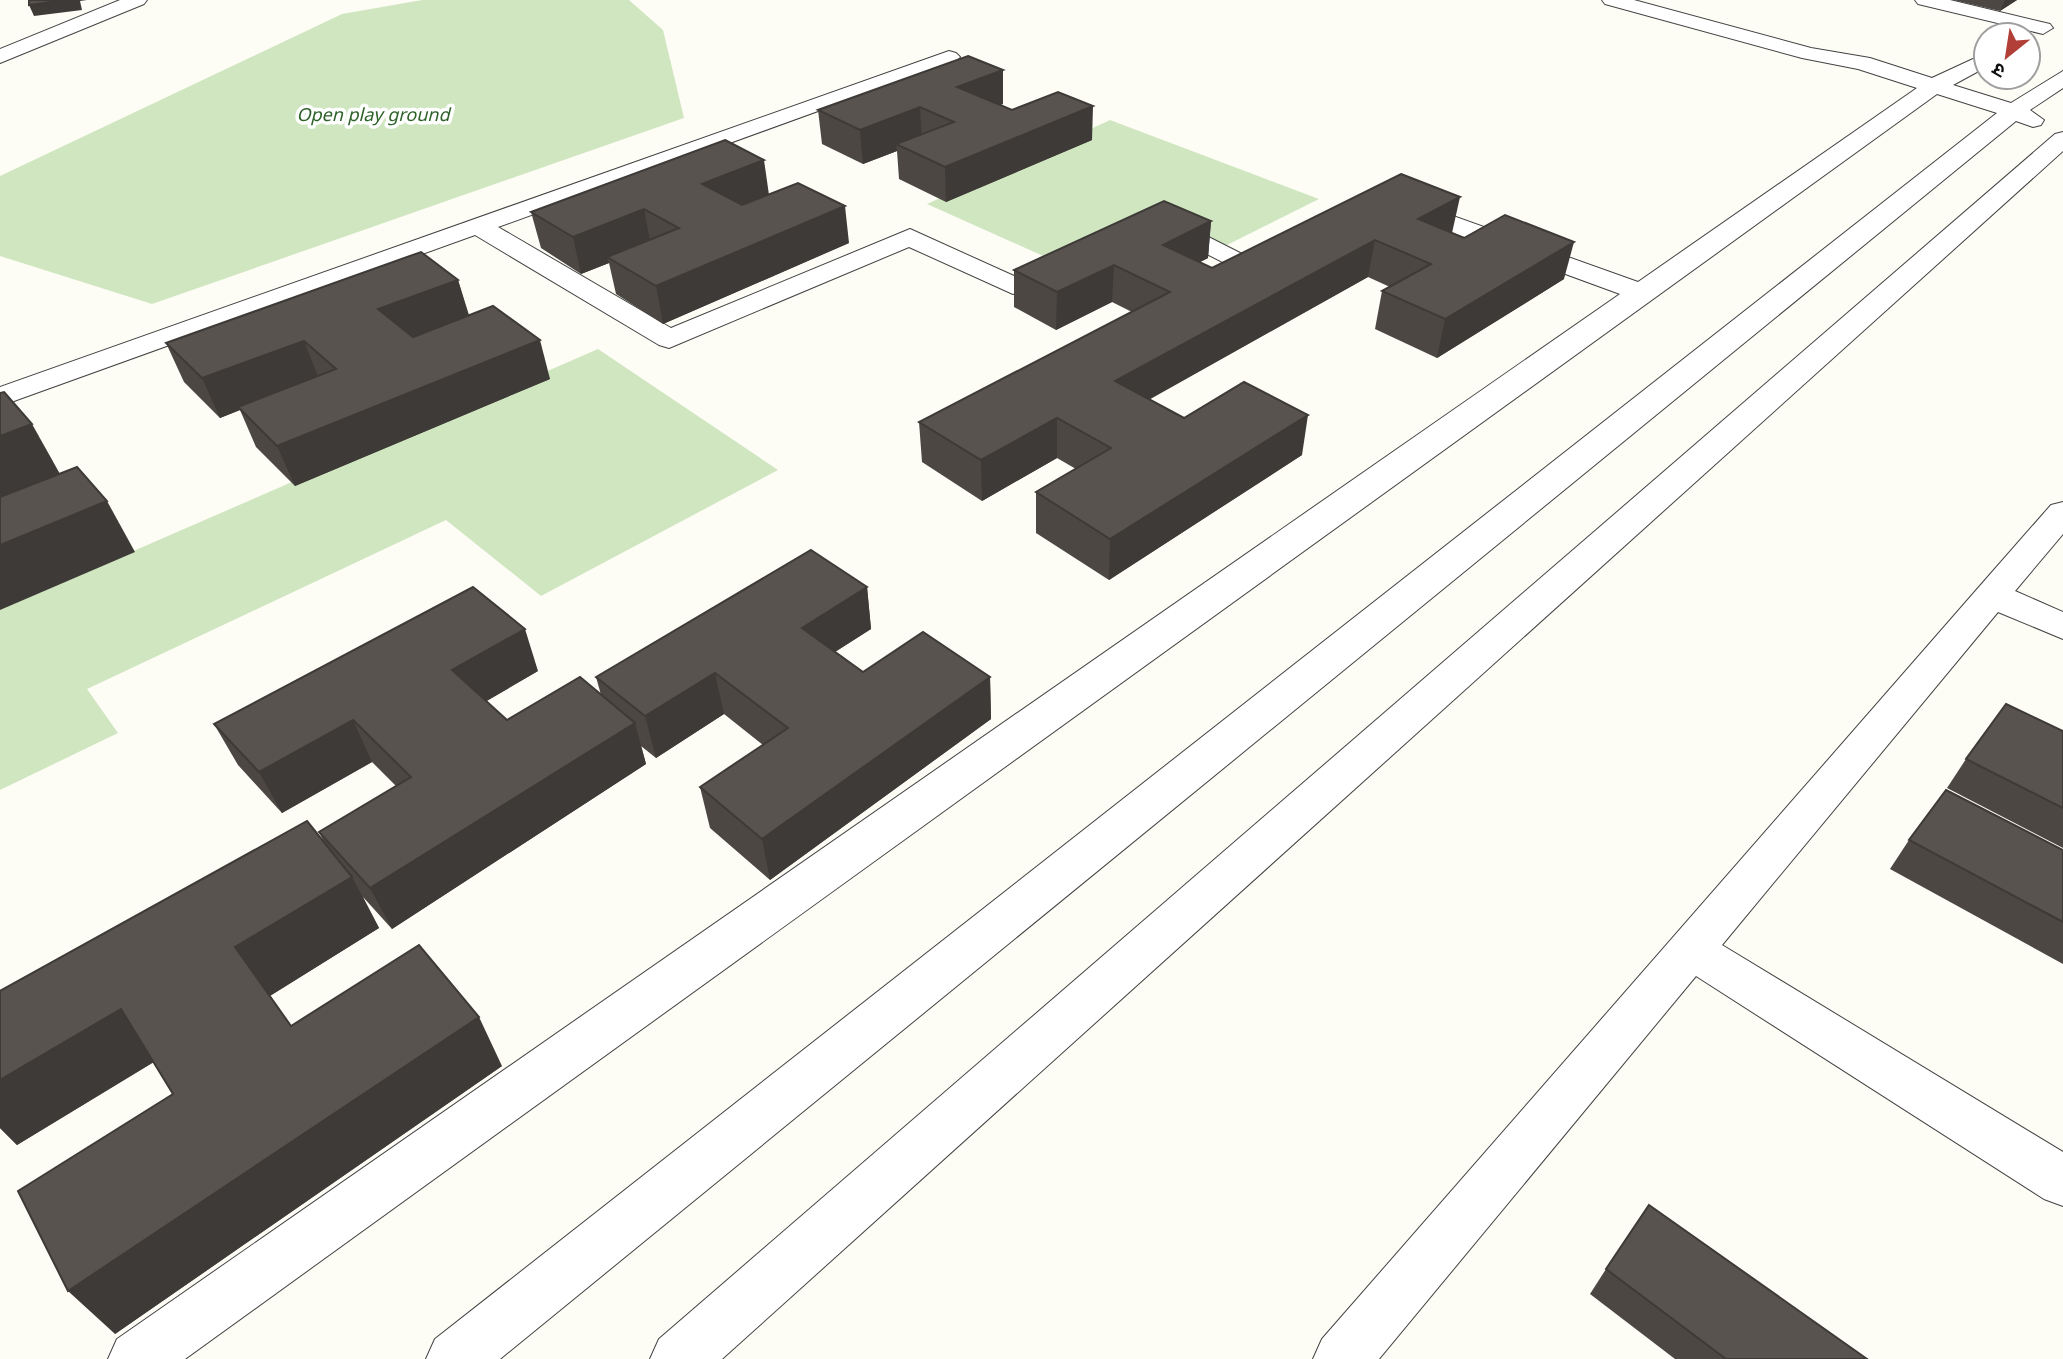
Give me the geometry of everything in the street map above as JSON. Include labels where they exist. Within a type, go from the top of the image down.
[{"type":"street","points":[[0,57],[137,0]]},
{"type":"street","points":[[679,1359],[2063,137],[2014,111],[1862,63],[1810,54],[1612,0]]},
{"type":"street","points":[[1677,0],[1831,46],[1862,63]]},
{"type":"street","points":[[1925,0],[1998,21]]},
{"type":"street","points":[[2042,28],[2063,15]]},
{"type":"street","points":[[0,34],[10,36],[0,41]]},
{"type":"street","points":[[0,397],[949,57]]},
{"type":"street","points":[[137,1359],[1934,86],[1972,66]]},
{"type":"street","points":[[455,1359],[2014,111],[2063,78]]},
{"type":"street","points":[[1383,199],[1643,293]]},
{"type":"street","points":[[1139,232],[1164,222],[1244,265],[1302,238]]},
{"type":"street","points":[[478,226],[669,338],[910,237],[1013,286],[1088,254]]},
{"type":"street","points":[[1342,1359],[2063,512]]},
{"type":"street","points":[[1992,595],[2063,627]]},
{"type":"street","points":[[1691,949],[2063,1181]]},
{"type":"green space","name":"Open play ground","points":[[422,0],[629,0],[663,30],[684,118],[152,304],[0,256],[0,176],[342,14]]},
{"type":"green space","points":[[1110,120],[1319,199],[1223,247],[1050,259],[927,204]]},
{"type":"green space","points":[[598,349],[778,470],[541,596],[446,520],[87,689],[118,733],[0,790],[0,609]]},
{"type":"building","points":[[29,0],[66,0],[29,5]]},
{"type":"building","points":[[968,56],[1003,70],[957,87],[1012,110],[1058,92],[1093,106],[945,167],[896,144],[954,122],[920,107],[860,130],[818,110]]},
{"type":"building","points":[[725,140],[764,160],[702,184],[742,205],[798,183],[845,206],[656,286],[607,257],[679,228],[644,209],[573,237],[531,212]]},
{"type":"building","points":[[1401,174],[1460,197],[1418,219],[1464,238],[1505,215],[1574,242],[1445,319],[1382,291],[1431,264],[1375,240],[1115,381],[1184,418],[1244,382],[1308,415],[1110,539],[1036,492],[1111,448],[1057,418],[981,460],[919,422],[1170,292],[1114,265],[1057,292],[1014,270],[1164,201],[1211,221],[1163,245],[1212,268]]},
{"type":"building","points":[[421,252],[458,280],[378,309],[413,337],[493,306],[540,340],[277,446],[238,407],[336,369],[304,341],[202,378],[166,343]]},
{"type":"building","points":[[4,392],[32,424],[0,436],[0,393]]},
{"type":"building","points":[[77,467],[107,501],[0,545],[0,497]]},
{"type":"building","points":[[811,550],[867,587],[802,628],[863,672],[923,632],[990,677],[762,839],[700,787],[788,728],[715,673],[645,716],[596,677]]},
{"type":"building","points":[[473,587],[525,629],[452,670],[507,720],[580,677],[635,723],[370,888],[319,832],[411,777],[353,720],[259,772],[214,724]]},
{"type":"building","points":[[2006,704],[2063,731],[2063,808],[1966,759]]},
{"type":"building","points":[[1946,790],[2063,850],[2063,922],[1909,840]]},
{"type":"building","points":[[307,821],[352,877],[235,947],[291,1026],[419,945],[479,1017],[68,1291],[18,1191],[173,1094],[121,1009],[0,1080],[0,991]]},
{"type":"building","points":[[1649,1205],[1867,1359],[1726,1359],[1606,1269]]}]
